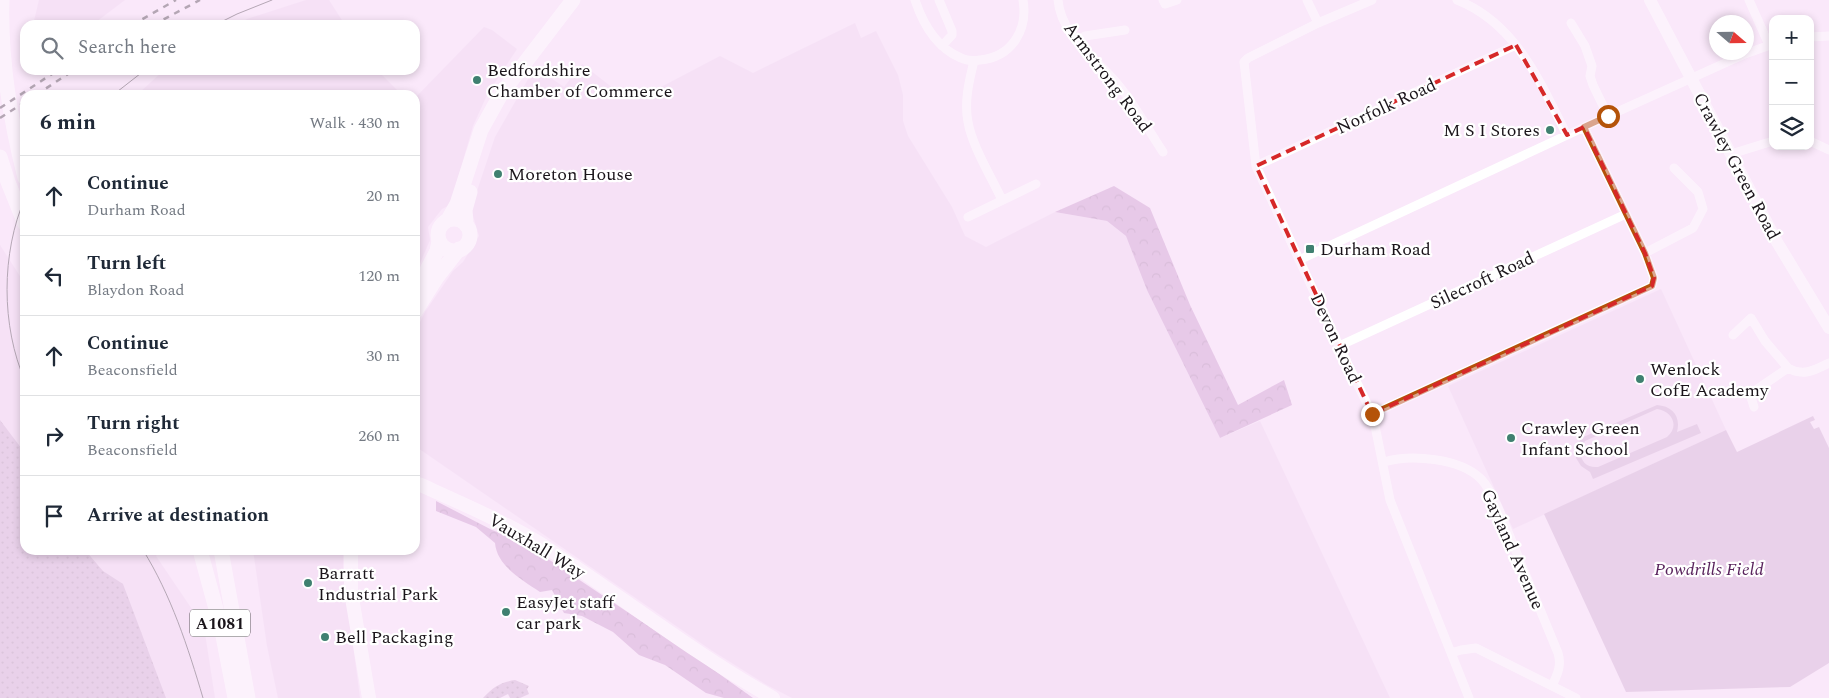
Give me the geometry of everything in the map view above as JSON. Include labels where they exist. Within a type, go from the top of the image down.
[{"type":"highway","points":[[2,0],[5,72],[10,114],[20,154]]},
{"type":"highway","points":[[448,220],[457,204],[481,130],[501,94],[573,0]]},
{"type":"highway","points":[[420,304],[437,277],[459,250],[466,245],[469,238],[466,225],[466,210],[489,133],[490,116]]},
{"type":"highway","points":[[0,157],[20,212]]},
{"type":"highway","points":[[420,283],[437,251],[439,229],[443,223],[448,220],[458,219],[466,225]]},
{"type":"highway","points":[[439,241],[445,248],[459,250]]},
{"type":"highway","name":"A1081","points":[[201,555],[222,632],[236,698]]},
{"type":"highway","name":"A1081","points":[[222,555],[248,698]]},
{"type":"main road","name":"Vauxhall Way","points":[[420,483],[489,516],[544,547],[699,652],[773,698]]},
{"type":"main road","points":[[351,555],[351,592],[368,698]]},
{"type":"street","points":[[915,0],[926,26],[942,46],[958,57],[974,61],[988,59],[1002,53],[1014,44],[1024,24],[1023,0]]},
{"type":"street","points":[[939,0],[952,31],[952,34],[942,46]]},
{"type":"street","name":"Armstrong Road","points":[[1058,0],[1061,13],[1076,41],[1122,89],[1163,152]]},
{"type":"street","points":[[1163,0],[1165,4],[1176,0]]},
{"type":"street","points":[[1307,0],[1318,23],[1372,0]]},
{"type":"street","points":[[1457,0],[1473,6],[1498,24],[1516,45],[1533,69],[1567,135]]},
{"type":"street","name":"Crawley Green Road","points":[[1650,0],[1777,242],[1829,328]]},
{"type":"street","points":[[1749,0],[1769,40]]},
{"type":"street","name":"Devon Road","points":[[1318,23],[1248,58],[1244,62],[1256,166],[1372,414],[1384,462],[1390,500],[1469,698]]},
{"type":"street","points":[[1571,23],[1585,46],[1592,66],[1590,76],[1608,116]]},
{"type":"street","points":[[1076,41],[1085,36],[1125,30]]},
{"type":"street","points":[[1814,37],[1829,36]]},
{"type":"street","name":"Norfolk Road","points":[[1256,166],[1516,45]]},
{"type":"street","points":[[1299,260],[1608,116],[1769,45]]},
{"type":"street","points":[[974,61],[967,97],[968,124],[1002,200]]},
{"type":"street","points":[[1372,414],[1652,286],[1654,278],[1645,253],[1584,127]]},
{"type":"street","points":[[1731,154],[1769,142]]},
{"type":"street","points":[[1814,143],[1829,150]]},
{"type":"street","points":[[1645,253],[1693,228],[1703,209],[1698,192],[1674,168]]},
{"type":"street","points":[[968,217],[1036,184]]},
{"type":"street","name":"Silecroft Road","points":[[1339,346],[1626,214]]},
{"type":"street","points":[[1733,335],[1751,318],[1765,340],[1788,368],[1806,373],[1815,371],[1829,363]]},
{"type":"street","points":[[1754,408],[1750,394],[1788,368]]},
{"type":"street","name":"Gayland Avenue","points":[[1384,462],[1395,459],[1414,458],[1438,460],[1458,465],[1471,472],[1484,483],[1497,505],[1558,654],[1560,661],[1559,670],[1552,686]]},
{"type":"street","points":[[1451,653],[1476,648],[1576,698]]},
{"type":"highlighted area","points":[[1516,45],[1567,135],[1584,127],[1645,253],[1654,278],[1652,286],[1372,414],[1256,166]]},
{"type":"shaded area","points":[[39,0],[125,0],[99,20],[34,20]]},
{"type":"shaded area","points":[[306,0],[329,0],[342,20],[245,20]]},
{"type":"shaded area","points":[[855,23],[861,38],[876,31],[898,75],[903,95],[903,121],[908,136],[952,207],[965,236],[986,247],[1055,212],[1107,221],[1126,236],[1220,438],[1260,421],[1390,698],[792,698],[765,684],[711,650],[420,449],[420,322],[453,271],[463,262],[479,236],[471,209],[495,137],[535,67],[564,87],[582,64],[622,95],[642,97],[720,56],[753,73]]},
{"type":"shaded area","points":[[484,27],[492,30],[517,49],[487,95],[473,126],[450,205],[442,209],[428,227],[430,240],[420,263],[420,93]]},
{"type":"shaded area","points":[[159,75],[382,75],[397,90],[142,90]]},
{"type":"shaded area","points":[[0,245],[20,276],[20,555],[157,555],[204,627],[215,698],[0,698]]},
{"type":"shaded area","name":"Wenlock CofE Academy","points":[[1661,289],[1726,430],[1513,529],[1448,386]]},
{"type":"shaded area","name":"Barratt Industrial Park","points":[[254,555],[343,555],[343,569],[360,698],[278,698],[267,646]]},
{"type":"green space","points":[[1114,186],[1150,208],[1190,305],[1238,405],[1284,380],[1292,405],[1220,438],[1147,290],[1126,236],[1107,221],[1055,212]]},
{"type":"green space","points":[[1657,405],[1663,406],[1675,413],[1678,422],[1677,432],[1697,424],[1701,433],[1593,479],[1590,472],[1581,466],[1576,458],[1575,449],[1581,438]],"holes":[[[1657,409],[1670,416],[1674,424],[1671,433],[1667,437],[1598,467],[1588,465],[1583,461],[1580,451],[1585,441]]]},
{"type":"green space","name":"Powdrills Field","points":[[1813,416],[1815,420],[1810,422],[1814,429],[1819,427],[1829,448],[1829,663],[1790,687],[1626,692],[1544,514],[1726,430],[1737,452]]},
{"type":"green space","points":[[0,420],[20,446],[20,555],[89,555],[103,571],[123,584],[166,698],[0,698]]},
{"type":"green space","points":[[436,501],[533,549],[704,663],[753,698],[724,698],[706,693],[665,665],[639,655],[613,632],[582,616],[564,613],[552,590],[540,592],[518,577],[500,559],[495,543],[476,527],[436,511]]},
{"type":"green space","points":[[515,680],[529,686],[527,689],[529,694],[520,698],[510,698],[508,694],[500,698],[483,698],[498,686]]},
{"type":"tram line","points":[[225,20],[272,0]]},
{"type":"tram line","points":[[119,90],[139,75]]},
{"type":"tram line","points":[[20,211],[8,266],[7,290],[12,337],[20,368]]},
{"type":"tram line","points":[[146,555],[162,585],[178,622],[203,698]]},
{"type":"railway","points":[[141,20],[176,0]]},
{"type":"railway","points":[[162,20],[200,0]]},
{"type":"railway","points":[[27,90],[50,75]]},
{"type":"railway","points":[[44,90],[66,75]]},
{"type":"railway","points":[[0,108],[20,95]]},
{"type":"railway","points":[[0,118],[20,105]]},
{"type":"place","name":"Bedfordshire Chamber of Commerce","points":[[477,80]]},
{"type":"place","name":"M S I Stores","points":[[1550,130]]},
{"type":"place","name":"Moreton House","points":[[498,174]]},
{"type":"place","name":"Durham Road","points":[[1310,249]]},
{"type":"place","name":"Wenlock CofE Academy","points":[[1640,379]]},
{"type":"place","name":"Crawley Green Infant School","points":[[1511,438]]},
{"type":"place","name":"Barratt Industrial Park","points":[[308,583]]},
{"type":"place","name":"EasyJet staff car park","points":[[506,612]]},
{"type":"place","name":"Bell Packaging","points":[[325,637]]},
{"type":"route","points":[[1372,414],[1577,318],[1652,286],[1654,278],[1645,253],[1584,127],[1608,116]]}]
